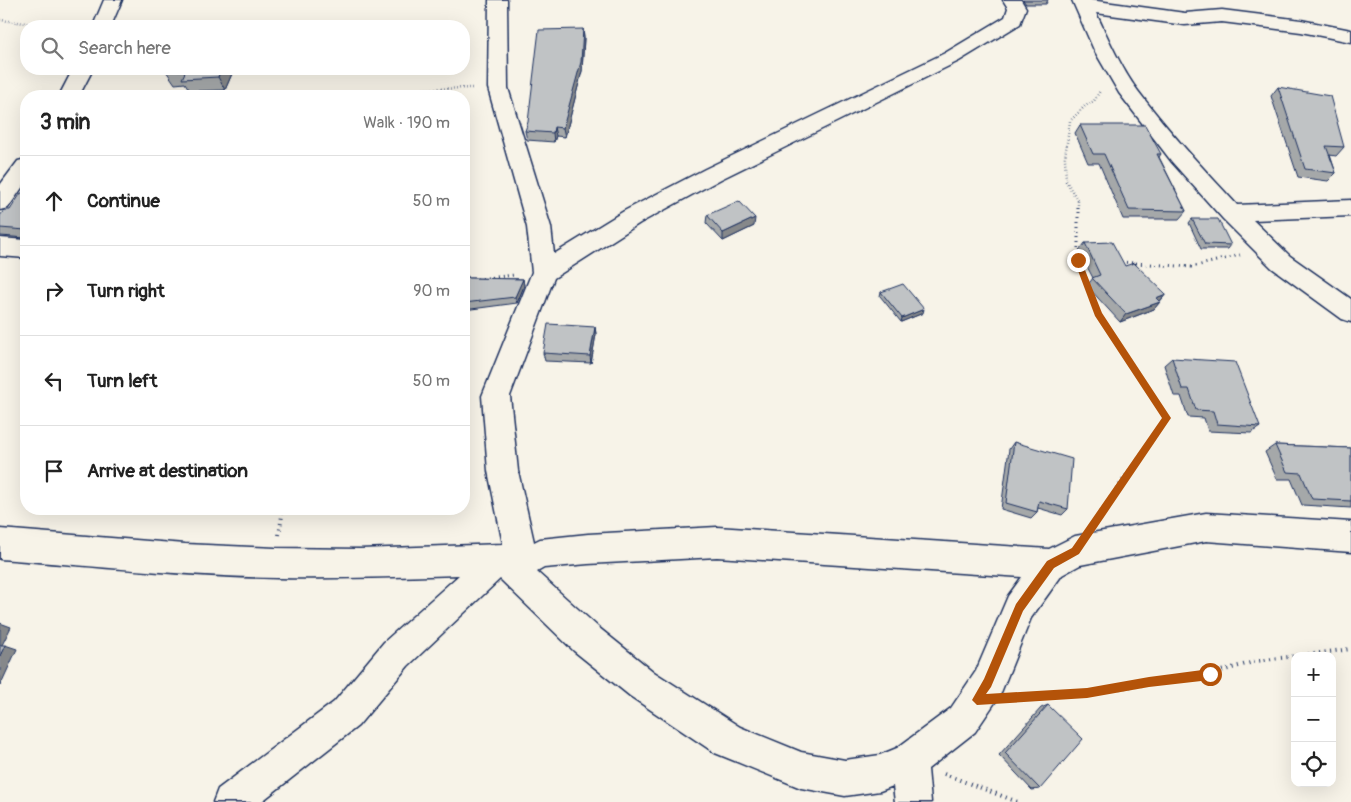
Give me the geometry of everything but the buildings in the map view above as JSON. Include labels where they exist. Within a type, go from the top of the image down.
[{"type":"street","points":[[105,20],[113,0]]},
{"type":"street","points":[[498,0],[498,88],[539,227],[544,272],[496,396],[512,560],[586,639],[642,684],[728,740],[801,770],[845,778],[880,773],[909,760],[963,720],[988,683],[1019,607],[1063,558]]},
{"type":"street","points":[[544,272],[632,217],[713,174],[952,56],[1013,20],[1017,8],[1012,0]]},
{"type":"street","points":[[1082,3],[1186,19],[1222,16],[1301,26],[1351,36]]},
{"type":"street","points":[[1082,3],[1104,50],[1130,93],[1180,157],[1231,213],[1281,262],[1351,312]]},
{"type":"street","points":[[72,90],[80,75]]},
{"type":"street","points":[[0,202],[20,174]]},
{"type":"street","points":[[1231,213],[1351,208]]},
{"type":"street","points":[[0,247],[20,248]]},
{"type":"street","points":[[0,544],[184,559],[360,564],[512,560],[540,554],[588,549],[717,542],[1063,558],[1206,527],[1351,537]]},
{"type":"street","points":[[231,802],[346,714],[396,654],[512,560]]},
{"type":"street","points":[[909,760],[913,802]]},
{"type":"path","points":[[0,20],[20,22]]},
{"type":"path","points":[[1063,558],[1167,418],[1098,314],[1078,260],[1078,201],[1066,180],[1065,156],[1070,122],[1085,106],[1094,101],[1099,92],[1104,50]]},
{"type":"path","points":[[419,90],[498,88]]},
{"type":"path","points":[[1116,262],[1192,267],[1268,249]]},
{"type":"path","points":[[1078,260],[1087,260]]},
{"type":"path","points":[[473,279],[544,272]]},
{"type":"path","points":[[977,700],[1087,693],[1210,674],[1257,661],[1351,649]]},
{"type":"path","points":[[909,760],[1018,802]]},
{"type":"route","points":[[1078,260],[1098,314],[1167,418],[1075,551],[1051,564],[1019,607],[988,683],[977,700],[1087,693],[1210,674]]}]
